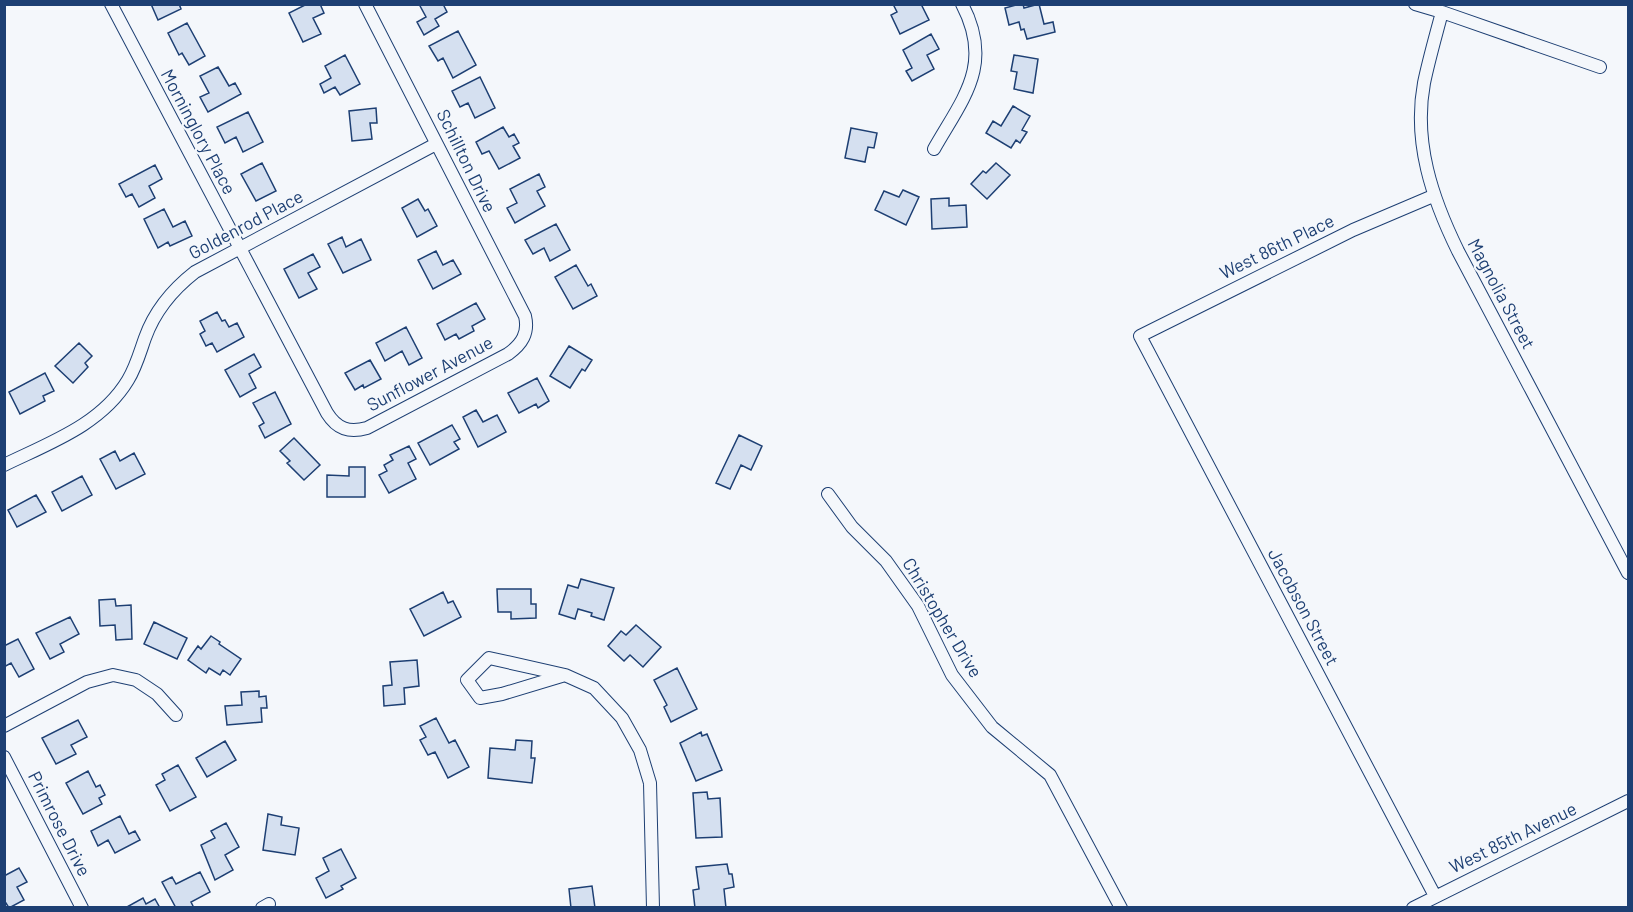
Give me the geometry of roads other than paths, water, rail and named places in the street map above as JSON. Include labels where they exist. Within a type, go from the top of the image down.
[{"type":"street","name":"Morninglory Place","points":[[111,4],[327,413],[337,425],[345,429]]},
{"type":"street","name":"Schillton Drive","points":[[364,4],[525,315],[527,326],[524,336]]},
{"type":"street","points":[[934,149],[968,92],[975,66],[974,36],[962,4]]},
{"type":"street","points":[[1415,4],[1600,67]]},
{"type":"street","name":"Magnolia Street","points":[[1442,12],[1424,83],[1422,104],[1422,142],[1433,196],[1458,251],[1629,573]]},
{"type":"street","name":"Goldenrod Place","points":[[4,465],[85,424],[114,400],[134,369],[159,308],[172,292],[195,272],[436,144]]},
{"type":"street","name":"West 86th Place","points":[[1140,336],[1353,230],[1433,196]]},
{"type":"street","name":"Sunflower Avenue","points":[[345,429],[356,431],[367,428],[508,354],[518,346],[524,336]]},
{"type":"street","name":"Jacobson Street","points":[[1140,336],[1435,896]]},
{"type":"street","name":"Christopher Drive","points":[[828,494],[852,527],[886,561],[918,606],[952,675],[992,728],[1050,775],[1121,908]]},
{"type":"street","points":[[565,675],[502,694],[480,698],[467,680],[489,658],[565,675],[594,688],[622,718],[640,750],[650,783],[653,908]]},
{"type":"street","points":[[4,726],[87,682],[113,675],[136,680],[157,694],[176,715]]},
{"type":"street","name":"Primrose Drive","points":[[4,757],[82,908]]},
{"type":"street","name":"West 85th Avenue","points":[[1413,908],[1629,801]]}]
